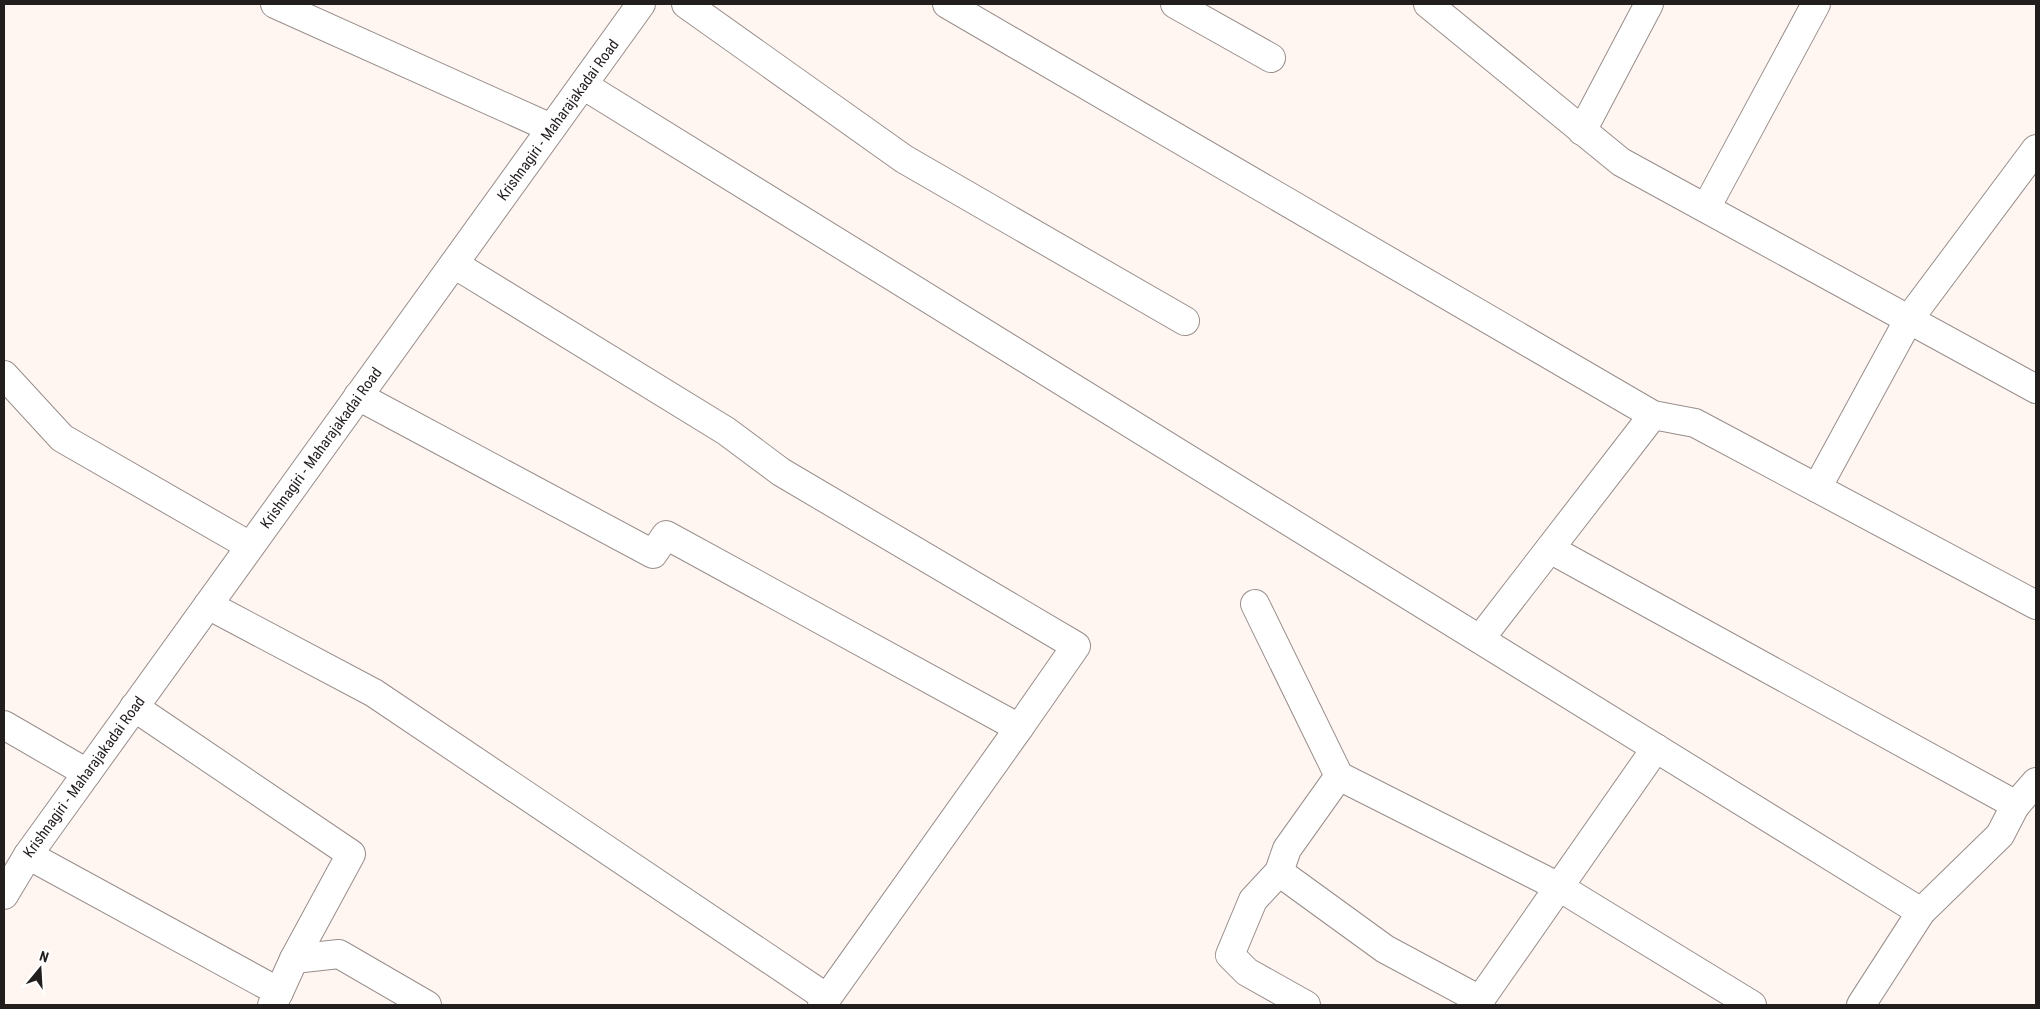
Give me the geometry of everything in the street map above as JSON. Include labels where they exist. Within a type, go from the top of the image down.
[{"type":"street","points":[[275,4],[551,128]]},
{"type":"street","name":"Krishnagiri - Maharajakadai Road","points":[[4,895],[28,854],[641,4]]},
{"type":"street","points":[[686,4],[904,159],[1185,321]]},
{"type":"street","points":[[947,4],[1654,415],[1695,423],[2036,605]]},
{"type":"street","points":[[1175,4],[1271,58]]},
{"type":"street","points":[[1582,131],[1650,4]]},
{"type":"street","points":[[1706,208],[1816,4]]},
{"type":"street","points":[[1444,9],[1582,131],[1621,162],[2036,389]]},
{"type":"street","points":[[583,85],[1921,912]]},
{"type":"street","points":[[1817,488],[1909,319],[2036,148]]},
{"type":"street","points":[[208,605],[374,693],[825,1001],[1076,646],[781,472],[726,431],[454,264]]},
{"type":"street","points":[[4,375],[62,438],[250,546]]},
{"type":"street","points":[[358,396],[653,554],[666,535],[1018,728]]},
{"type":"street","points":[[1480,639],[1654,415]]},
{"type":"street","points":[[1550,549],[2016,805]]},
{"type":"street","points":[[1255,604],[1339,776],[1559,887],[1752,1005]]},
{"type":"street","points":[[28,854],[276,999],[294,960],[351,854],[134,707]]},
{"type":"street","points":[[4,725],[86,773]]},
{"type":"street","points":[[1279,872],[1385,949],[1480,1003],[1656,748]]},
{"type":"street","points":[[1306,1005],[1247,972],[1230,956],[1253,900],[1279,872],[1287,849],[1339,776]]},
{"type":"street","points":[[1861,1005],[1921,912],[2000,835],[2016,805],[2036,782]]},
{"type":"street","points":[[294,960],[339,954],[427,1005]]}]
